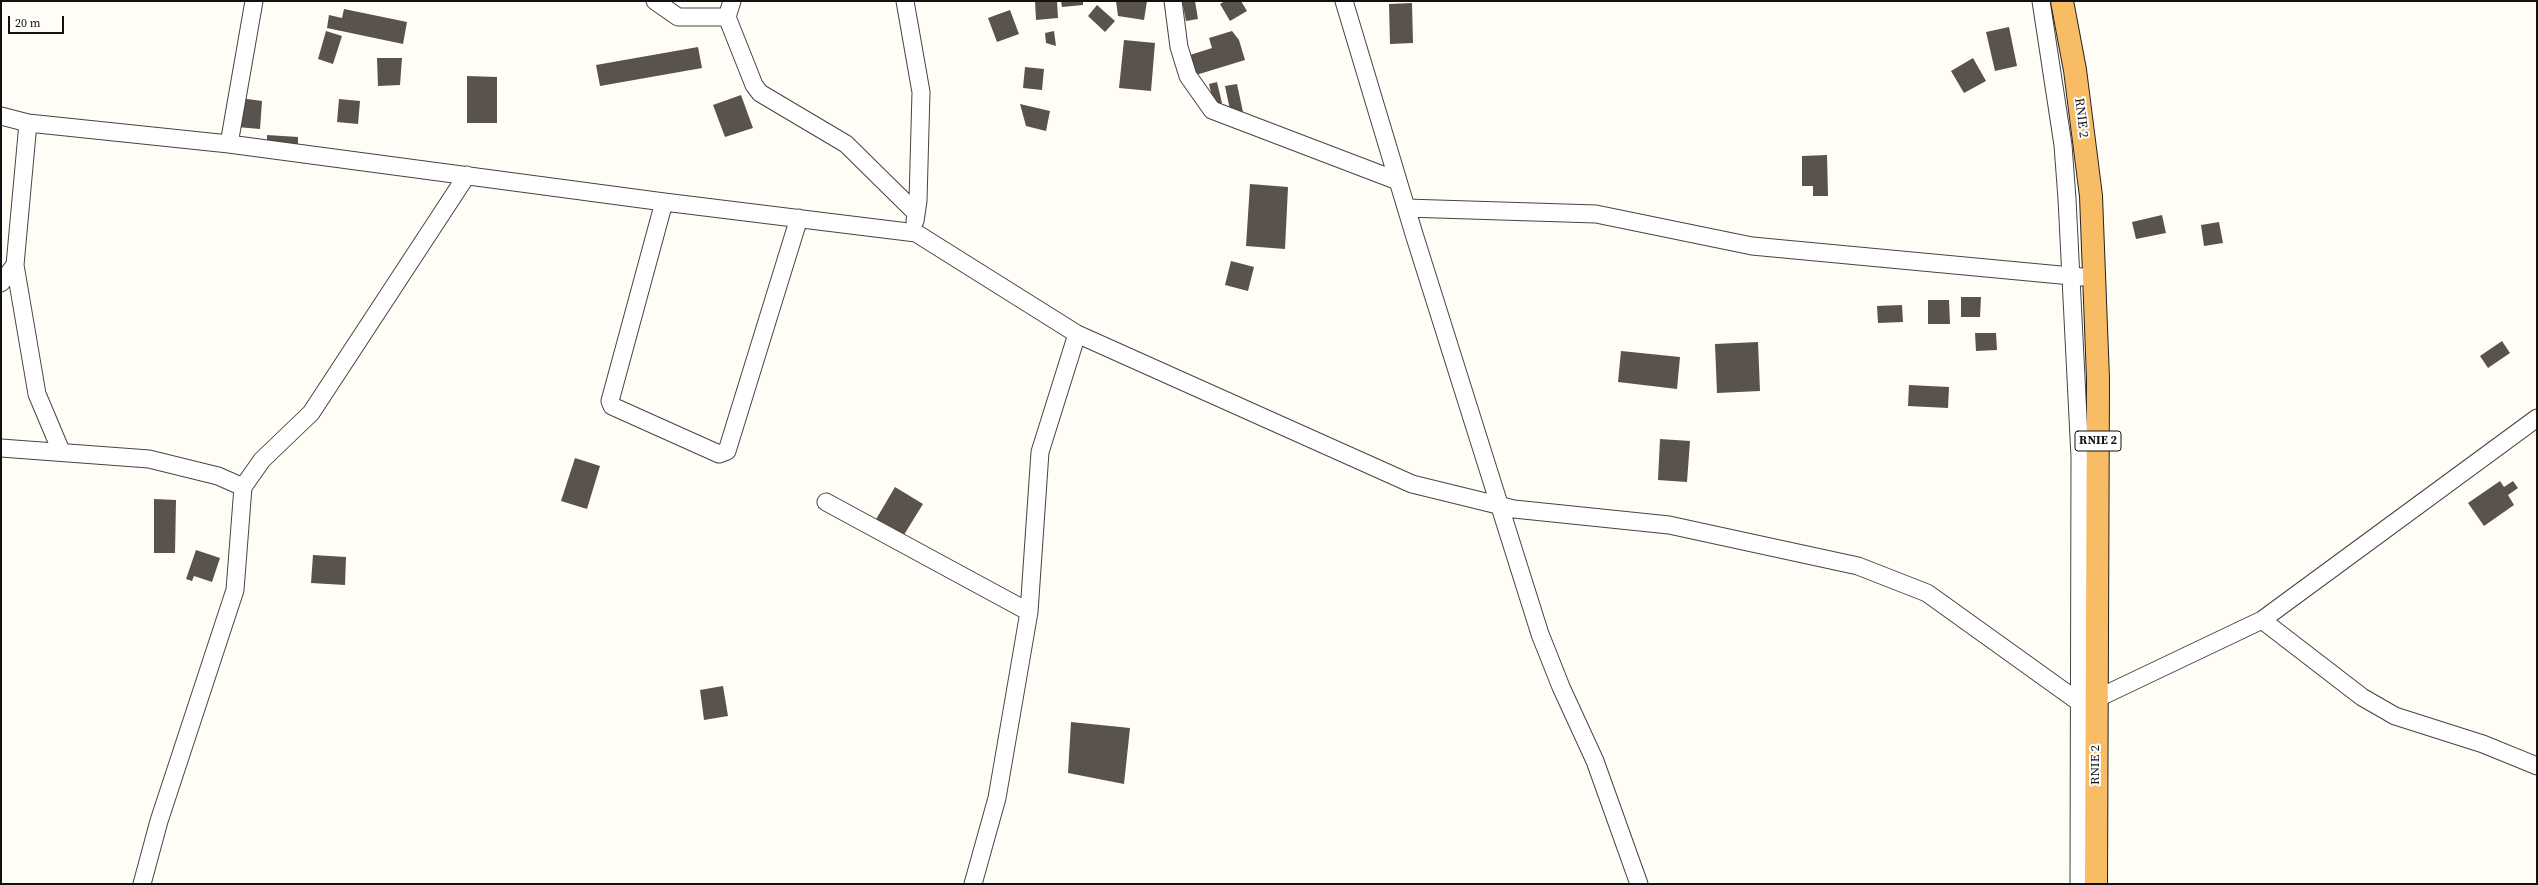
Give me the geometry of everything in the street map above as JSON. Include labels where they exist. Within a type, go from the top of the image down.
[{"type":"highway","name":"RNIE 2","points":[[2062,1],[2075,70],[2091,196],[2098,379],[2087,700],[2096,884]]},
{"type":"street","points":[[229,144],[254,1]]},
{"type":"street","points":[[655,1],[678,18],[726,17]]},
{"type":"street","points":[[732,1],[726,17],[754,85],[760,92],[846,144],[915,212]]},
{"type":"street","points":[[905,1],[921,92],[918,201],[915,212],[916,233]]},
{"type":"street","points":[[1173,1],[1179,47],[1188,76],[1212,110],[1398,181]]},
{"type":"street","points":[[1344,1],[1406,208],[1540,634],[1561,687],[1595,761],[1639,884]]},
{"type":"street","points":[[2041,1],[2063,145],[2080,457],[2087,700],[2078,884]]},
{"type":"street","points":[[1,116],[28,124],[229,144],[664,202],[916,233],[1077,334],[1412,484],[1514,509],[1669,525],[1858,566],[1927,593],[2087,700]]},
{"type":"street","points":[[28,124],[15,265],[38,394],[61,451]]},
{"type":"street","points":[[142,884],[159,821],[236,590],[243,487],[262,460],[311,413],[467,175]]},
{"type":"street","points":[[664,202],[610,401],[612,406],[719,454],[726,451],[799,218]]},
{"type":"street","points":[[1406,208],[1596,214],[1752,246],[2094,279]]},
{"type":"street","points":[[1,283],[15,265]]},
{"type":"street","points":[[973,884],[997,798],[1029,612],[1040,452],[1077,334]]},
{"type":"street","points":[[2087,700],[2262,620],[2537,418]]},
{"type":"street","points":[[1,448],[61,451],[149,459],[218,476],[243,487]]},
{"type":"street","points":[[826,502],[1029,612]]},
{"type":"street","points":[[2262,620],[2362,697],[2395,716],[2483,744],[2537,766]]},
{"type":"building","points":[[1035,1],[1057,1],[1058,18],[1036,20]]},
{"type":"building","points":[[1061,1],[1083,1],[1083,5],[1062,7]]},
{"type":"building","points":[[1116,1],[1147,1],[1144,20],[1118,16]]},
{"type":"building","points":[[1182,1],[1195,1],[1198,19],[1186,21]]},
{"type":"building","points":[[1225,1],[1241,1],[1247,11],[1230,21],[1220,4]]},
{"type":"building","points":[[1412,3],[1413,43],[1390,44],[1389,4]]},
{"type":"building","points":[[1097,5],[1115,21],[1105,32],[1088,16]]},
{"type":"building","points":[[344,9],[407,22],[403,44],[327,28],[329,15],[342,18]]},
{"type":"building","points":[[1010,10],[1019,34],[997,42],[988,18]]},
{"type":"building","points":[[2009,27],[2017,66],[1995,71],[1986,32]]},
{"type":"building","points":[[326,31],[342,36],[333,64],[318,59]]},
{"type":"building","points":[[1054,31],[1056,46],[1046,43],[1045,33]]},
{"type":"building","points":[[1232,31],[1239,40],[1245,60],[1196,75],[1190,55],[1212,48],[1209,38]]},
{"type":"building","points":[[1124,40],[1155,43],[1151,91],[1119,88]]},
{"type":"building","points":[[698,47],[702,68],[600,86],[596,65]]},
{"type":"building","points":[[377,58],[402,58],[400,85],[378,86]]},
{"type":"building","points":[[1973,58],[1986,81],[1964,93],[1951,71]]},
{"type":"building","points":[[1025,67],[1044,69],[1042,90],[1023,88]]},
{"type":"building","points":[[467,76],[497,77],[497,123],[467,123]]},
{"type":"building","points":[[1217,82],[1222,103],[1214,105],[1209,84]]},
{"type":"building","points":[[1237,84],[1243,112],[1230,110],[1225,86]]},
{"type":"building","points":[[741,95],[753,128],[725,137],[713,105]]},
{"type":"building","points":[[240,98],[262,101],[260,129],[237,127]]},
{"type":"building","points":[[339,99],[360,101],[358,124],[337,122]]},
{"type":"building","points":[[1020,104],[1050,111],[1046,131],[1026,126]]},
{"type":"building","points":[[267,135],[298,137],[298,146],[267,144]]},
{"type":"building","points":[[1827,155],[1828,196],[1813,196],[1813,186],[1802,186],[1802,156]]},
{"type":"building","points":[[1250,184],[1288,187],[1285,249],[1246,246]]},
{"type":"building","points":[[2162,215],[2166,233],[2136,239],[2132,222]]},
{"type":"building","points":[[2219,222],[2223,243],[2204,246],[2201,225]]},
{"type":"building","points":[[1231,261],[1254,267],[1248,291],[1225,285]]},
{"type":"building","points":[[1961,297],[1981,297],[1980,317],[1961,317]]},
{"type":"building","points":[[1928,300],[1949,300],[1950,324],[1928,324]]},
{"type":"building","points":[[1902,305],[1903,322],[1878,323],[1877,306]]},
{"type":"building","points":[[1975,333],[1996,333],[1997,350],[1976,351]]},
{"type":"building","points":[[2502,341],[2510,353],[2488,368],[2480,356]]},
{"type":"building","points":[[1758,342],[1760,391],[1717,393],[1715,344]]},
{"type":"building","points":[[1621,351],[1680,357],[1677,389],[1618,382]]},
{"type":"building","points":[[1909,385],[1949,387],[1948,408],[1908,406]]},
{"type":"building","points":[[1660,439],[1690,441],[1687,482],[1658,480]]},
{"type":"building","points":[[575,458],[600,466],[587,509],[561,501]]},
{"type":"building","points":[[2500,481],[2504,487],[2513,481],[2518,488],[2508,495],[2514,505],[2484,526],[2468,503]]},
{"type":"building","points":[[895,487],[923,504],[902,538],[875,521]]},
{"type":"building","points":[[154,499],[176,500],[175,553],[154,553]]},
{"type":"building","points":[[196,550],[220,558],[212,582],[194,576],[192,581],[186,579]]},
{"type":"building","points":[[313,555],[346,557],[345,585],[311,583]]},
{"type":"building","points":[[723,686],[728,716],[704,720],[700,690]]},
{"type":"building","points":[[1071,722],[1130,728],[1124,784],[1068,773]]}]
